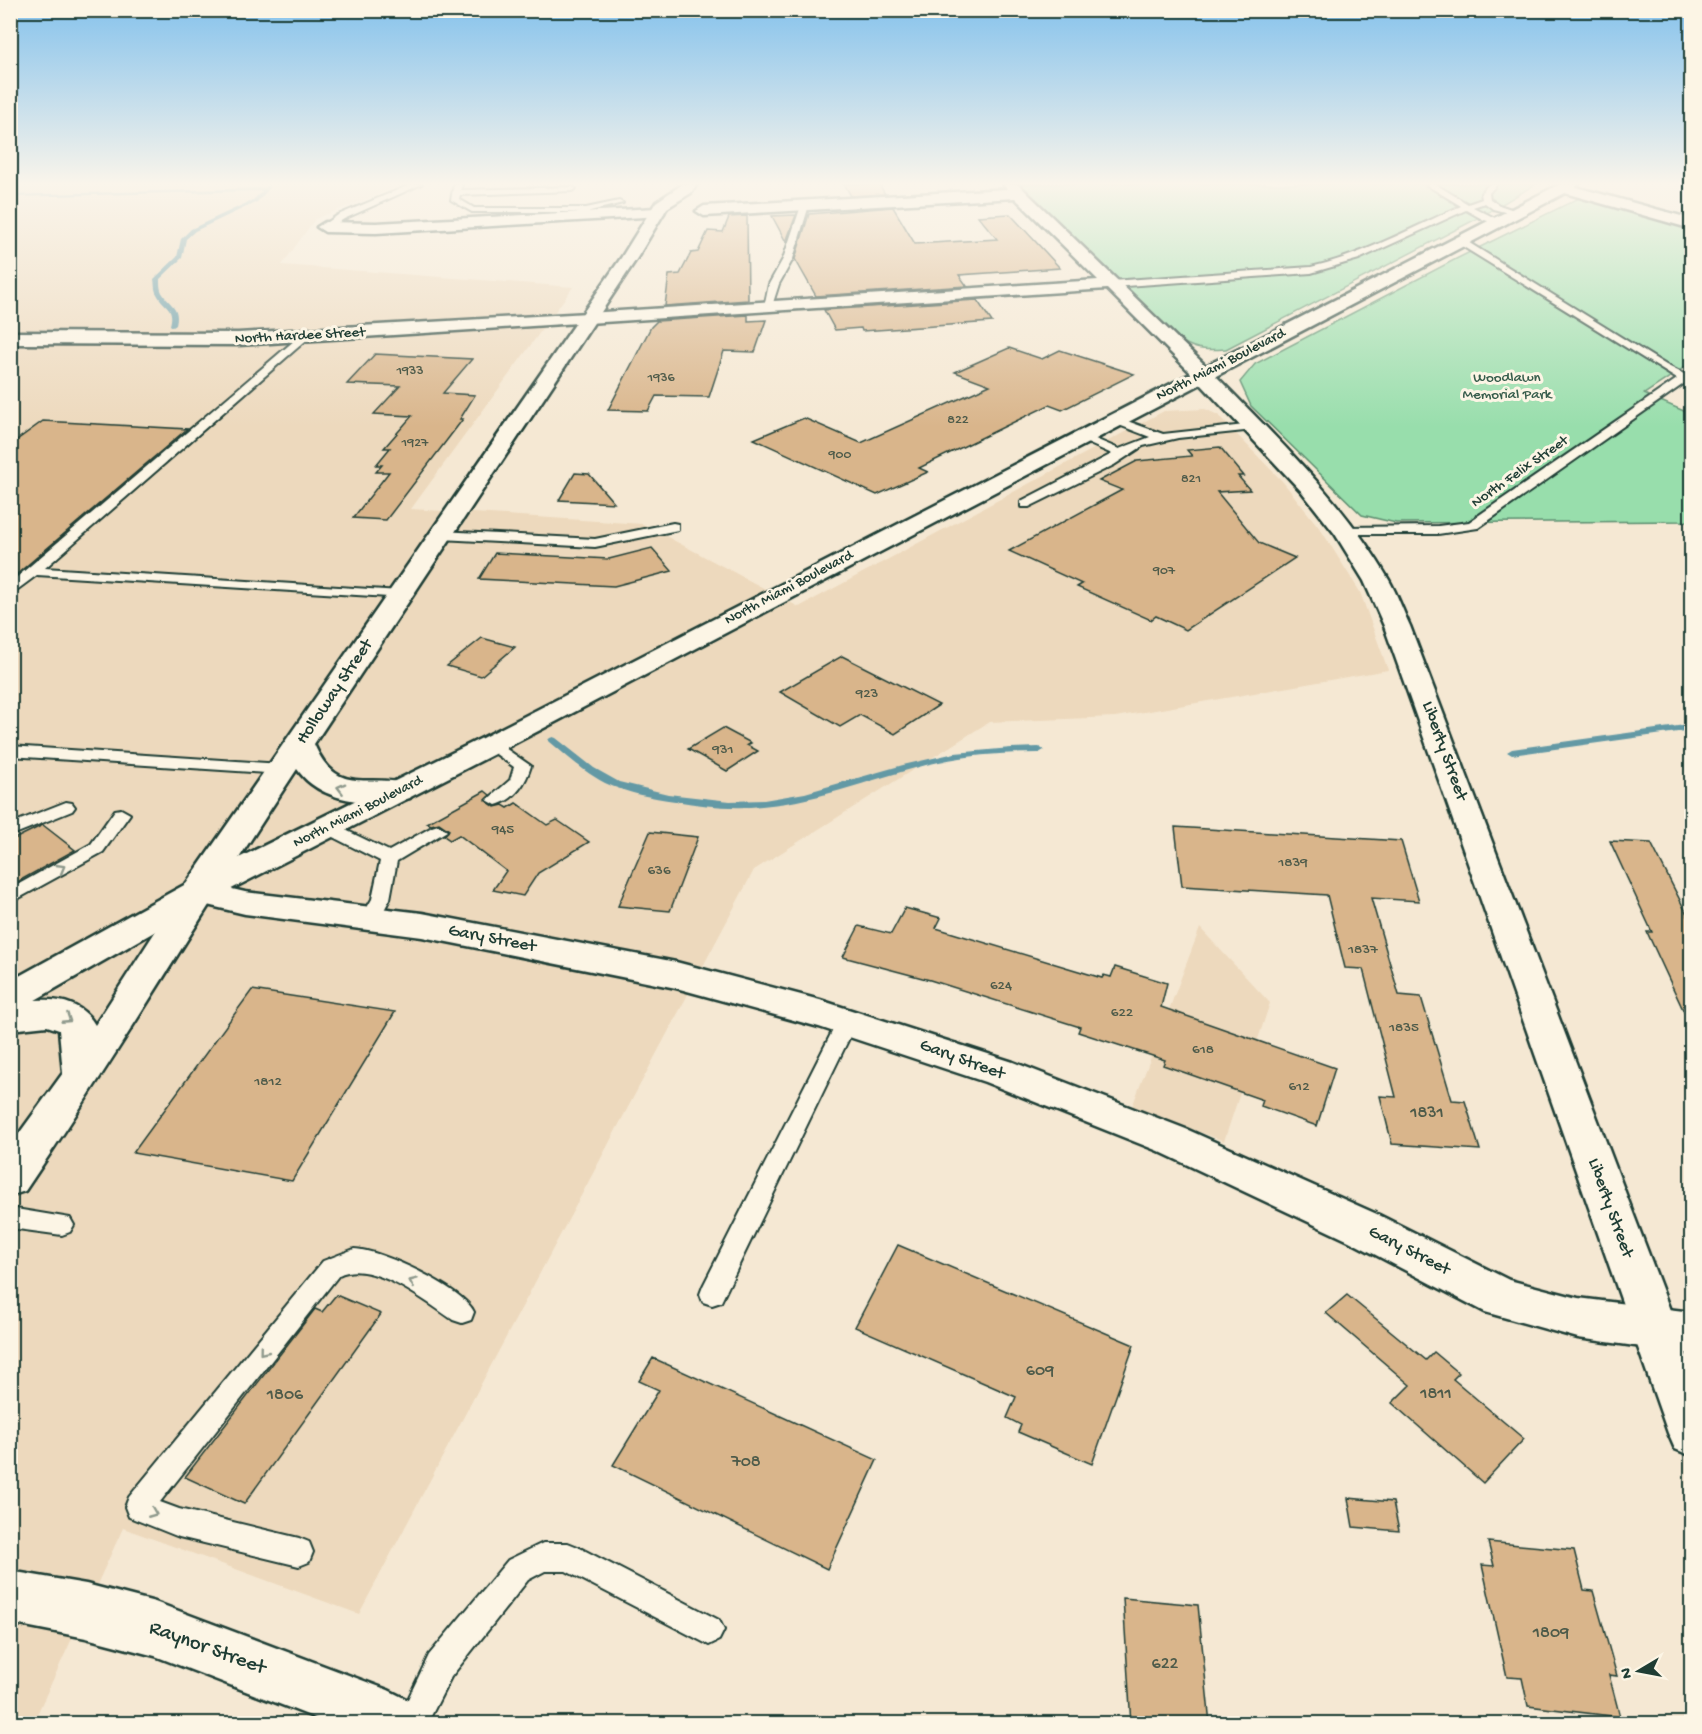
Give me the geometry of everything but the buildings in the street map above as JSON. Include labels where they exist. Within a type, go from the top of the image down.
[{"type":"street","name":"Holloway Street","points":[[10,1179],[83,1075],[198,892],[588,318],[620,265]]},
{"type":"street","name":"Liberty Street","points":[[1092,265],[1203,374],[1310,487],[1345,531],[1377,581],[1397,626],[1672,1331],[1692,1433]]},
{"type":"street","name":"North Miami Boulevard","points":[[10,998],[198,892],[492,744],[1414,265]]},
{"type":"street","name":"North Hardee Street","points":[[13,341],[178,340],[306,336],[1111,284]]},
{"type":"street","points":[[291,757],[305,762],[312,772],[334,787],[351,790],[399,791]]},
{"type":"street","name":"Gary Street","points":[[198,892],[245,903],[422,925],[676,975],[847,1022],[999,1072],[1172,1140],[1364,1228],[1501,1298],[1578,1318],[1672,1331]]},
{"type":"street","points":[[10,1016],[48,1013],[60,1014],[70,1019],[78,1028],[83,1075]]},
{"type":"street","name":"Raynor Street","points":[[10,1597],[86,1611],[155,1629],[358,1705],[396,1724]]},
{"type":"lane","points":[[767,306],[774,284],[785,265]]},
{"type":"lane","points":[[1111,284],[1311,270],[1336,265]]},
{"type":"lane","points":[[1498,265],[1662,368],[1688,376]]},
{"type":"lane","points":[[10,591],[306,336]]},
{"type":"lane","name":"North Felix Street","points":[[1345,531],[1437,530],[1473,525],[1688,376]]},
{"type":"lane","points":[[1115,420],[1161,437]]},
{"type":"lane","points":[[1025,504],[1110,462],[1119,453],[1161,437],[1254,427]]},
{"type":"lane","points":[[1082,437],[1119,453]]},
{"type":"lane","points":[[441,535],[595,543],[674,527]]},
{"type":"lane","points":[[35,571],[400,595]]},
{"type":"lane","points":[[492,744],[523,766],[518,782],[496,800]]},
{"type":"lane","points":[[10,751],[291,757]]},
{"type":"lane","points":[[10,831],[66,807]]},
{"type":"lane","points":[[10,897],[97,848],[121,814]]},
{"type":"lane","points":[[329,828],[389,858]]},
{"type":"lane","points":[[389,858],[438,831]]},
{"type":"lane","points":[[370,918],[381,899],[389,858]]},
{"type":"lane","points":[[712,1294],[847,1022]]},
{"type":"lane","points":[[10,1218],[62,1225]]},
{"type":"lane","points":[[299,1552],[179,1523],[139,1507],[315,1286],[339,1263],[360,1259],[425,1287],[462,1312]]},
{"type":"lane","points":[[411,1724],[440,1666],[518,1570],[543,1557],[568,1557],[709,1630]]},
{"type":"shaded area","points":[[11,265],[282,265],[573,287],[411,509],[643,524],[799,607],[1164,411],[1205,409],[1218,415],[1283,482],[1321,530],[1360,592],[1388,670],[1115,717],[989,722],[754,870],[359,1614],[123,1528],[33,1723],[11,1723],[10,356],[29,334],[11,332]]},
{"type":"shaded area","points":[[1200,928],[1270,1003],[1224,1141],[1132,1107]]},
{"type":"green space","points":[[1102,265],[1388,265],[1226,349],[1209,350],[1183,342]]},
{"type":"green space","name":"Woodlawn Memorial Park","points":[[1445,265],[1691,265],[1691,363],[1644,394],[1691,414],[1691,521],[1396,523],[1362,515],[1251,406],[1240,382],[1255,364]]},
{"type":"waterway","points":[[172,265],[157,279],[159,293],[173,310],[173,325]]},
{"type":"waterway","points":[[1512,752],[1692,727]]},
{"type":"waterway","points":[[553,740],[591,770],[616,784],[668,797],[730,804],[764,803],[805,796],[955,756],[997,751],[1039,750]]}]
